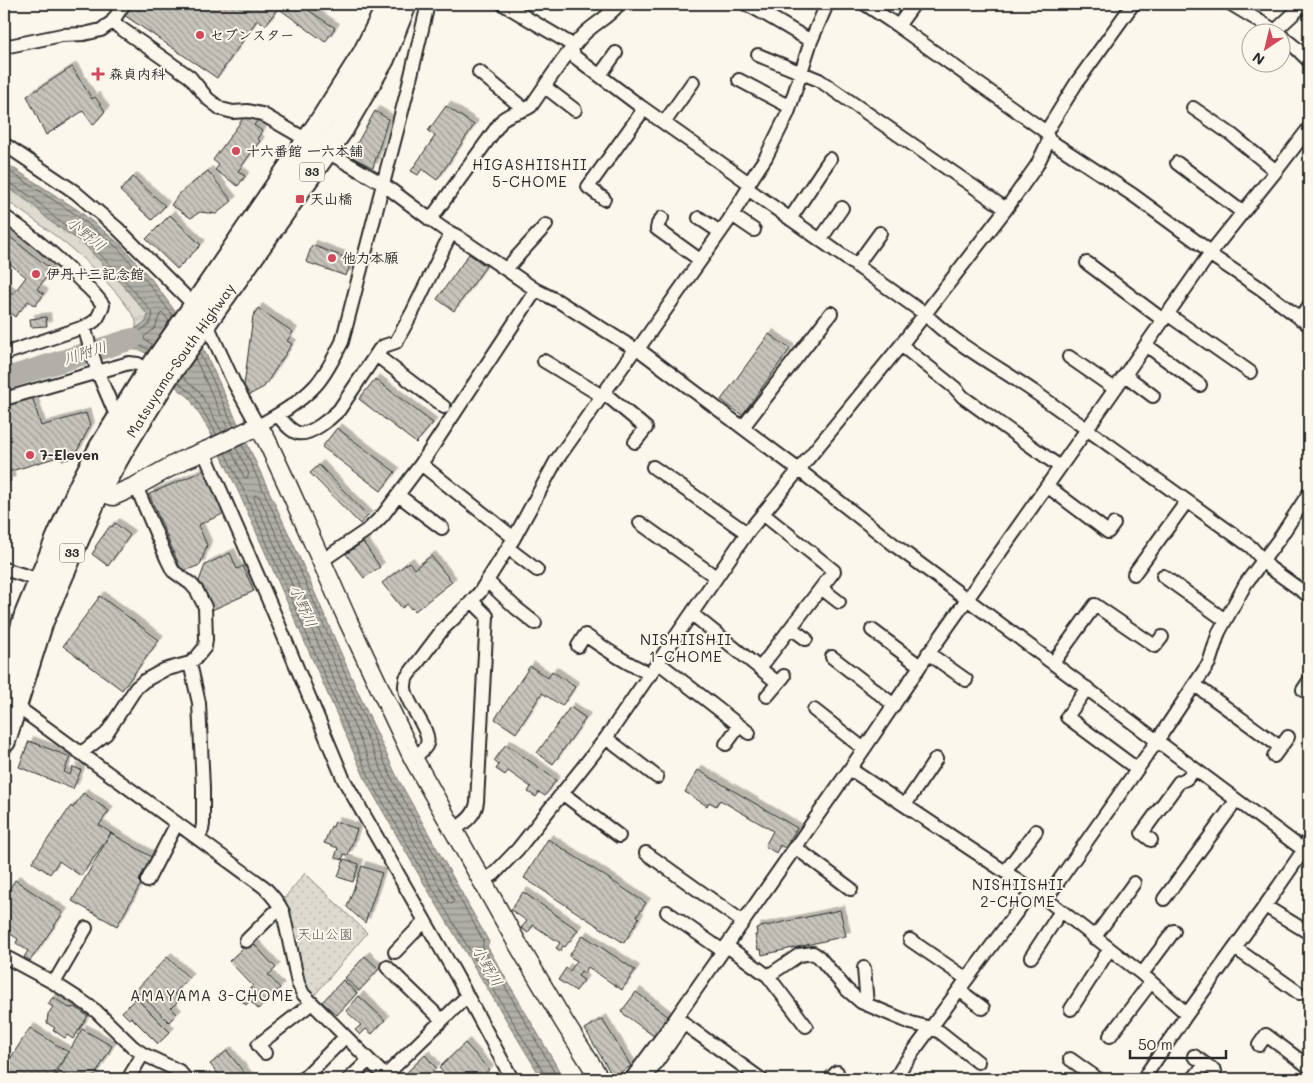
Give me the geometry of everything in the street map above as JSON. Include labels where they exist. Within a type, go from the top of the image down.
[{"type":"highway","name":"Matsuyama-South Highway","points":[[90,488],[101,447],[118,420],[198,318],[317,146],[389,4]]},
{"type":"highway","name":"Matsuyama-South Highway","points":[[317,146],[342,129],[383,59],[405,4]]},
{"type":"highway","name":"Matsuyama-South Highway","points":[[4,741],[10,702],[42,621],[57,540],[90,488],[124,446],[157,371]]},
{"type":"highway","name":"Matsuyama-South Highway","points":[[4,686],[26,615],[49,584]]},
{"type":"street","points":[[4,47],[62,35],[84,34],[101,30],[112,22],[124,4]]},
{"type":"street","points":[[90,488],[114,496],[183,460],[207,451],[254,428],[301,399],[316,385],[331,364],[342,342],[428,4]]},
{"type":"street","points":[[503,4],[569,43],[575,57],[644,109],[820,240],[925,314],[939,328],[1015,378],[1187,501],[1251,548],[1270,568],[1309,596]]},
{"type":"street","points":[[430,220],[503,119],[508,115],[531,106],[585,33],[611,14],[619,4]]},
{"type":"street","points":[[746,4],[766,13],[792,31],[811,41]]},
{"type":"street","points":[[413,758],[423,750],[427,743],[427,735],[407,698],[406,678],[443,629],[472,601],[487,581],[511,543],[556,460],[732,214],[766,157],[785,120],[811,41],[827,4]]},
{"type":"street","points":[[865,4],[898,26],[1047,136],[1133,195],[1305,322],[1309,306]]},
{"type":"street","points":[[898,26],[914,4]]},
{"type":"street","points":[[482,881],[494,874],[518,849],[606,738],[747,533],[901,345],[1006,209],[1037,165],[1047,136],[1077,82],[1133,4]]},
{"type":"street","points":[[1230,4],[1262,22]]},
{"type":"street","points":[[1288,22],[1304,4]]},
{"type":"street","points":[[112,22],[190,76],[208,99],[220,108],[233,112],[248,111],[262,114],[383,184],[430,220],[457,236],[536,290],[558,301],[637,349],[743,427],[897,547],[1306,853]]},
{"type":"street","points":[[1290,43],[1309,61]]},
{"type":"street","points":[[600,75],[616,53]]},
{"type":"street","points":[[758,54],[819,80],[1006,209]]},
{"type":"street","points":[[479,72],[524,110]]},
{"type":"street","points":[[739,80],[790,107]]},
{"type":"street","points":[[664,123],[693,82]]},
{"type":"street","points":[[545,86],[575,110]]},
{"type":"street","points":[[1193,108],[1232,135],[1276,171]]},
{"type":"street","points":[[604,199],[588,187],[644,109]]},
{"type":"street","points":[[645,1079],[725,949],[928,654],[1210,253],[1309,128]]},
{"type":"street","points":[[4,144],[75,192],[117,228],[198,318],[234,383],[254,428],[267,441],[413,758],[516,941],[600,1079]]},
{"type":"street","points":[[790,218],[824,179],[830,158]]},
{"type":"street","points":[[1177,164],[1242,212]]},
{"type":"street","points":[[820,240],[842,208]]},
{"type":"street","points":[[732,214],[754,230]]},
{"type":"street","points":[[4,216],[28,233],[67,266],[98,298],[103,306],[95,322],[85,331],[4,354]]},
{"type":"street","points":[[662,218],[657,229],[700,260]]},
{"type":"street","points":[[699,218],[720,232]]},
{"type":"street","points":[[506,269],[546,225]]},
{"type":"street","points":[[277,415],[291,429],[298,433],[305,433],[322,425],[331,418],[379,350],[396,342],[451,233]]},
{"type":"street","points":[[856,266],[880,233]]},
{"type":"street","points":[[1090,271],[1250,372]]},
{"type":"street","points":[[322,560],[377,522],[398,496],[536,290]]},
{"type":"street","points":[[743,427],[831,313]]},
{"type":"street","points":[[85,331],[98,372],[118,420]]},
{"type":"street","points":[[901,345],[955,388],[963,397],[1060,467]]},
{"type":"street","points":[[1146,345],[1200,385]]},
{"type":"street","points":[[376,355],[444,408]]},
{"type":"street","points":[[1069,357],[1115,389]]},
{"type":"street","points":[[544,361],[603,394],[646,428],[635,442]]},
{"type":"street","points":[[4,399],[129,364],[138,364],[157,371]]},
{"type":"street","points":[[1125,376],[1153,396]]},
{"type":"street","points":[[207,451],[344,780],[425,921],[512,1079]]},
{"type":"street","points":[[421,464],[511,543],[537,570]]},
{"type":"street","points":[[653,467],[747,533]]},
{"type":"street","points":[[81,753],[106,734],[136,688],[144,680],[164,670],[190,663],[205,647],[204,607],[197,591],[191,584],[173,571],[136,486]]},
{"type":"street","points":[[1047,486],[1108,532],[1114,524]]},
{"type":"street","points":[[1046,899],[1195,685],[1209,663],[1219,632],[1246,583],[1279,539],[1309,492]]},
{"type":"street","points":[[398,496],[442,528]]},
{"type":"street","points":[[1134,574],[1187,501]]},
{"type":"street","points":[[760,668],[834,571],[763,514]]},
{"type":"street","points":[[640,523],[716,577]]},
{"type":"street","points":[[4,569],[49,584]]},
{"type":"street","points":[[1163,576],[1225,620]]},
{"type":"street","points":[[487,581],[535,623]]},
{"type":"street","points":[[821,588],[840,602]]},
{"type":"street","points":[[454,830],[469,820],[476,808],[477,802],[487,616],[472,601]]},
{"type":"street","points":[[1053,663],[1095,606],[1155,646],[1162,637]]},
{"type":"street","points":[[692,614],[760,668],[781,679],[767,696]]},
{"type":"street","points":[[791,628],[806,639]]},
{"type":"street","points":[[872,630],[920,666]]},
{"type":"street","points":[[578,646],[585,635],[633,667],[651,674]]},
{"type":"street","points":[[928,654],[966,680]]},
{"type":"street","points":[[832,657],[894,705]]},
{"type":"street","points":[[190,663],[199,703],[202,739],[203,824],[198,838]]},
{"type":"street","points":[[659,663],[744,729],[726,744]]},
{"type":"street","points":[[1195,685],[1281,747]]},
{"type":"street","points":[[1087,688],[1067,717],[1138,769]]},
{"type":"street","points":[[10,702],[198,838],[274,896],[283,912],[298,984],[303,994],[387,1078],[467,996]]},
{"type":"street","points":[[814,710],[864,748]]},
{"type":"street","points":[[606,738],[657,777]]},
{"type":"street","points":[[905,806],[936,759]]},
{"type":"street","points":[[850,769],[1046,899],[1146,978],[1188,1014]]},
{"type":"street","points":[[1151,840],[1142,833],[1179,782],[1186,779],[1195,770]]},
{"type":"street","points":[[562,793],[619,836]]},
{"type":"street","points":[[1164,899],[1236,801]]},
{"type":"street","points":[[147,881],[177,823]]},
{"type":"street","points":[[1006,872],[1036,831]]},
{"type":"street","points":[[1143,1079],[1265,906],[1306,853],[1309,838]]},
{"type":"street","points":[[796,848],[851,889]]},
{"type":"street","points":[[646,853],[743,922]]},
{"type":"street","points":[[1094,938],[1134,883]]},
{"type":"street","points":[[895,1079],[904,1064],[1033,890]]},
{"type":"street","points":[[1265,906],[1309,933]]},
{"type":"street","points":[[246,941],[280,907]]},
{"type":"street","points":[[667,912],[768,976],[806,1026]]},
{"type":"street","points":[[1031,957],[1061,912]]},
{"type":"street","points":[[395,952],[425,921]]},
{"type":"street","points":[[54,983],[86,928]]},
{"type":"street","points":[[1110,1036],[1174,931]]},
{"type":"street","points":[[910,940],[963,984],[983,1008]]},
{"type":"street","points":[[1235,948],[1299,993]]},
{"type":"street","points":[[1071,1008],[1110,950]]},
{"type":"street","points":[[768,976],[799,955],[813,953],[820,957],[855,998],[867,1005],[911,1023],[940,1032],[978,1062]]},
{"type":"street","points":[[4,956],[54,983],[90,1006],[124,1040],[143,1054],[179,1071],[185,1079]]},
{"type":"street","points":[[387,967],[442,1020]]},
{"type":"street","points":[[864,968],[867,1005]]},
{"type":"street","points":[[265,1053],[258,1045],[312,1003]]},
{"type":"street","points":[[631,1079],[680,1021]]},
{"type":"street","points":[[680,1021],[761,1079]]},
{"type":"street","points":[[1259,1045],[1266,1035],[1308,1062]]},
{"type":"street","points":[[303,1079],[345,1037]]},
{"type":"street","points":[[128,1079],[143,1054]]},
{"type":"street","points":[[349,1079],[369,1060]]},
{"type":"street","points":[[1193,1079],[1205,1064]]},
{"type":"street","points":[[1073,1067],[1098,1079]]},
{"type":"green space","points":[[4,185],[32,204],[51,222],[83,243],[148,315],[146,322],[136,328],[135,318],[107,282],[65,243],[4,199]]},
{"type":"green space","name":"天山公園","points":[[305,873],[367,933],[313,997],[308,992],[300,972],[290,915],[283,900]]},
{"type":"water","name":"小野川","points":[[4,162],[78,210],[121,245],[152,280],[205,352],[297,552],[397,777],[489,942],[487,946],[564,1079],[542,1079],[423,882],[367,783],[239,493],[210,432],[189,397],[178,389],[163,366],[141,350],[103,349],[146,322],[148,315],[83,243],[51,222],[32,204],[4,185]]},
{"type":"building","name":"セブンスター","points":[[128,4],[299,4],[335,28],[325,42],[278,8],[266,25],[257,20],[217,78],[124,15],[124,10]]},
{"type":"building","points":[[72,67],[92,99],[95,97],[105,111],[93,125],[83,111],[46,135],[27,96]]},
{"type":"building","points":[[446,106],[474,125],[437,180],[422,169],[418,175],[411,171],[435,136],[428,131]]},
{"type":"building","points":[[375,111],[388,119],[373,168],[350,156]]},
{"type":"building","name":"十六番館 一六本舗","points":[[249,114],[258,120],[254,125],[262,131],[257,139],[260,141],[238,171],[245,176],[238,186],[215,170],[219,165],[213,160],[244,117],[246,118]]},
{"type":"building","points":[[208,171],[232,201],[216,214],[200,212],[191,218],[171,205],[179,194]]},
{"type":"building","points":[[133,177],[165,206],[152,220],[120,191]]},
{"type":"building","points":[[170,215],[201,245],[177,269],[146,239]]},
{"type":"building","name":"伊丹十三記念館","points":[[6,234],[52,270],[37,289],[44,294],[35,306],[28,301],[15,317],[4,308],[4,287],[13,294],[26,277],[4,259],[4,237]]},
{"type":"building","points":[[312,245],[352,260],[346,276],[306,262]]},
{"type":"building","points":[[469,254],[486,266],[454,311],[437,299]]},
{"type":"building","points":[[258,308],[293,332],[287,341],[292,344],[264,387],[249,395],[244,386],[253,316]]},
{"type":"building","points":[[46,317],[47,326],[31,327],[30,319]]},
{"type":"building","points":[[769,334],[790,349],[742,415],[721,400]]},
{"type":"building","points":[[375,379],[433,423],[416,443],[359,399]]},
{"type":"building","points":[[32,396],[41,426],[86,413],[90,426],[76,453],[68,455],[69,459],[62,460],[61,456],[8,472],[11,481],[4,483],[4,404]]},
{"type":"building","points":[[337,428],[395,472],[381,491],[322,447]]},
{"type":"building","points":[[319,465],[368,516],[360,524],[310,473]]},
{"type":"building","points":[[205,470],[223,514],[198,525],[207,545],[200,565],[182,572],[149,494]]},
{"type":"building","points":[[115,523],[130,535],[108,566],[92,554],[110,526],[112,527]]},
{"type":"building","points":[[363,542],[380,567],[364,578],[346,554]]},
{"type":"building","points":[[230,553],[237,569],[243,566],[254,591],[212,610],[199,581],[205,565]]},
{"type":"building","points":[[431,556],[452,582],[415,611],[407,604],[402,608],[382,583],[409,562],[414,569]]},
{"type":"building","points":[[100,596],[159,640],[122,690],[63,646]]},
{"type":"building","points":[[530,666],[548,678],[552,671],[575,687],[562,706],[542,693],[516,733],[495,719]]},
{"type":"building","points":[[570,707],[586,718],[553,764],[537,753]]},
{"type":"building","points":[[29,741],[70,757],[64,772],[70,775],[73,767],[81,770],[73,789],[19,767]]},
{"type":"building","points":[[506,744],[556,780],[545,796],[539,792],[536,797],[528,792],[531,787],[508,771],[505,775],[496,769],[499,765],[494,761]]},
{"type":"building","points":[[698,770],[797,828],[785,848],[780,845],[776,853],[765,846],[773,831],[720,800],[716,806],[709,802],[707,806],[685,792]]},
{"type":"building","points":[[83,793],[109,811],[99,825],[111,833],[81,876],[59,861],[50,874],[32,862],[71,806],[73,808]]},
{"type":"building","points":[[335,821],[357,829],[348,855],[344,854],[342,860],[335,857],[338,848],[324,843]]},
{"type":"building","points":[[111,833],[155,859],[117,926],[72,901]]},
{"type":"building","points":[[548,839],[646,903],[637,916],[639,918],[624,943],[524,878]]},
{"type":"building","points":[[344,859],[359,864],[353,882],[338,877]]},
{"type":"building","points":[[362,866],[382,873],[365,923],[347,907]]},
{"type":"building","points":[[15,880],[63,913],[30,961],[24,957],[28,951],[16,943],[18,939],[9,933],[6,938],[4,936],[4,897]]},
{"type":"building","points":[[523,892],[578,930],[560,951],[556,948],[560,943],[533,925],[528,933],[521,928],[527,921],[511,910]]},
{"type":"building","points":[[840,910],[846,936],[762,955],[761,949],[758,950],[755,935],[757,935],[756,928]]},
{"type":"building","points":[[583,935],[635,970],[622,990],[588,967],[584,973],[581,971],[578,976],[584,980],[576,991],[558,980],[566,968],[570,971],[577,961],[569,956]]},
{"type":"building","points":[[251,941],[276,968],[268,975],[280,988],[258,1009],[250,1001],[246,1005],[241,1000],[246,995],[244,994],[253,986],[229,961]]},
{"type":"building","points":[[365,956],[379,969],[359,991],[345,978]]},
{"type":"building","points":[[167,957],[189,978],[174,994],[180,999],[171,1008],[177,1014],[169,1022],[136,990]]},
{"type":"building","points":[[343,980],[357,993],[337,1015],[322,1002]]},
{"type":"building","points":[[636,992],[670,1018],[655,1037],[621,1012]]},
{"type":"building","points":[[359,996],[385,1020],[372,1034],[366,1029],[360,1035],[355,1030],[361,1025],[346,1011]]},
{"type":"building","points":[[53,997],[69,1008],[75,1007],[88,1016],[73,1039],[67,1035],[65,1038],[53,1030],[55,1028],[47,1023],[48,1014],[53,1007],[48,1004]]},
{"type":"building","points":[[136,998],[170,1032],[158,1044],[131,1017],[129,1019],[122,1012]]},
{"type":"building","points":[[602,1019],[631,1066],[613,1077],[585,1029]]},
{"type":"building","points":[[30,1028],[68,1052],[54,1073],[64,1079],[4,1079],[4,1068]]},
{"type":"building","points":[[82,1029],[112,1046],[93,1079],[72,1079],[58,1071]]},
{"type":"building","points":[[465,1043],[489,1070],[479,1079],[449,1079],[439,1068]]},
{"type":"building","points":[[227,1051],[249,1079],[222,1079],[210,1064]]},
{"type":"building","points":[[425,1055],[436,1068],[424,1079],[400,1079]]},
{"type":"waterway","name":"川附川","points":[[4,379],[132,339]]},
{"type":"place","name":"セブンスター","points":[[200,35]]},
{"type":"place","name":"森貞内科","points":[[98,74]]},
{"type":"place","name":"十六番館 一六本舗","points":[[236,151]]},
{"type":"place","name":"天山橋","points":[[300,199]]},
{"type":"place","name":"他力本願","points":[[332,258]]},
{"type":"place","name":"伊丹十三記念館","points":[[36,274]]},
{"type":"place","name":"7-Eleven","points":[[30,455]]},
{"type":"district","name":"HIGASHIISHII 5-CHOME","points":[[530,174]]},
{"type":"district","name":"NISHIISHII 1-CHOME","points":[[686,648]]},
{"type":"district","name":"NISHIISHII 2-CHOME","points":[[1018,894]]},
{"type":"district","name":"AMAYAMA 3-CHOME","points":[[212,996]]}]
